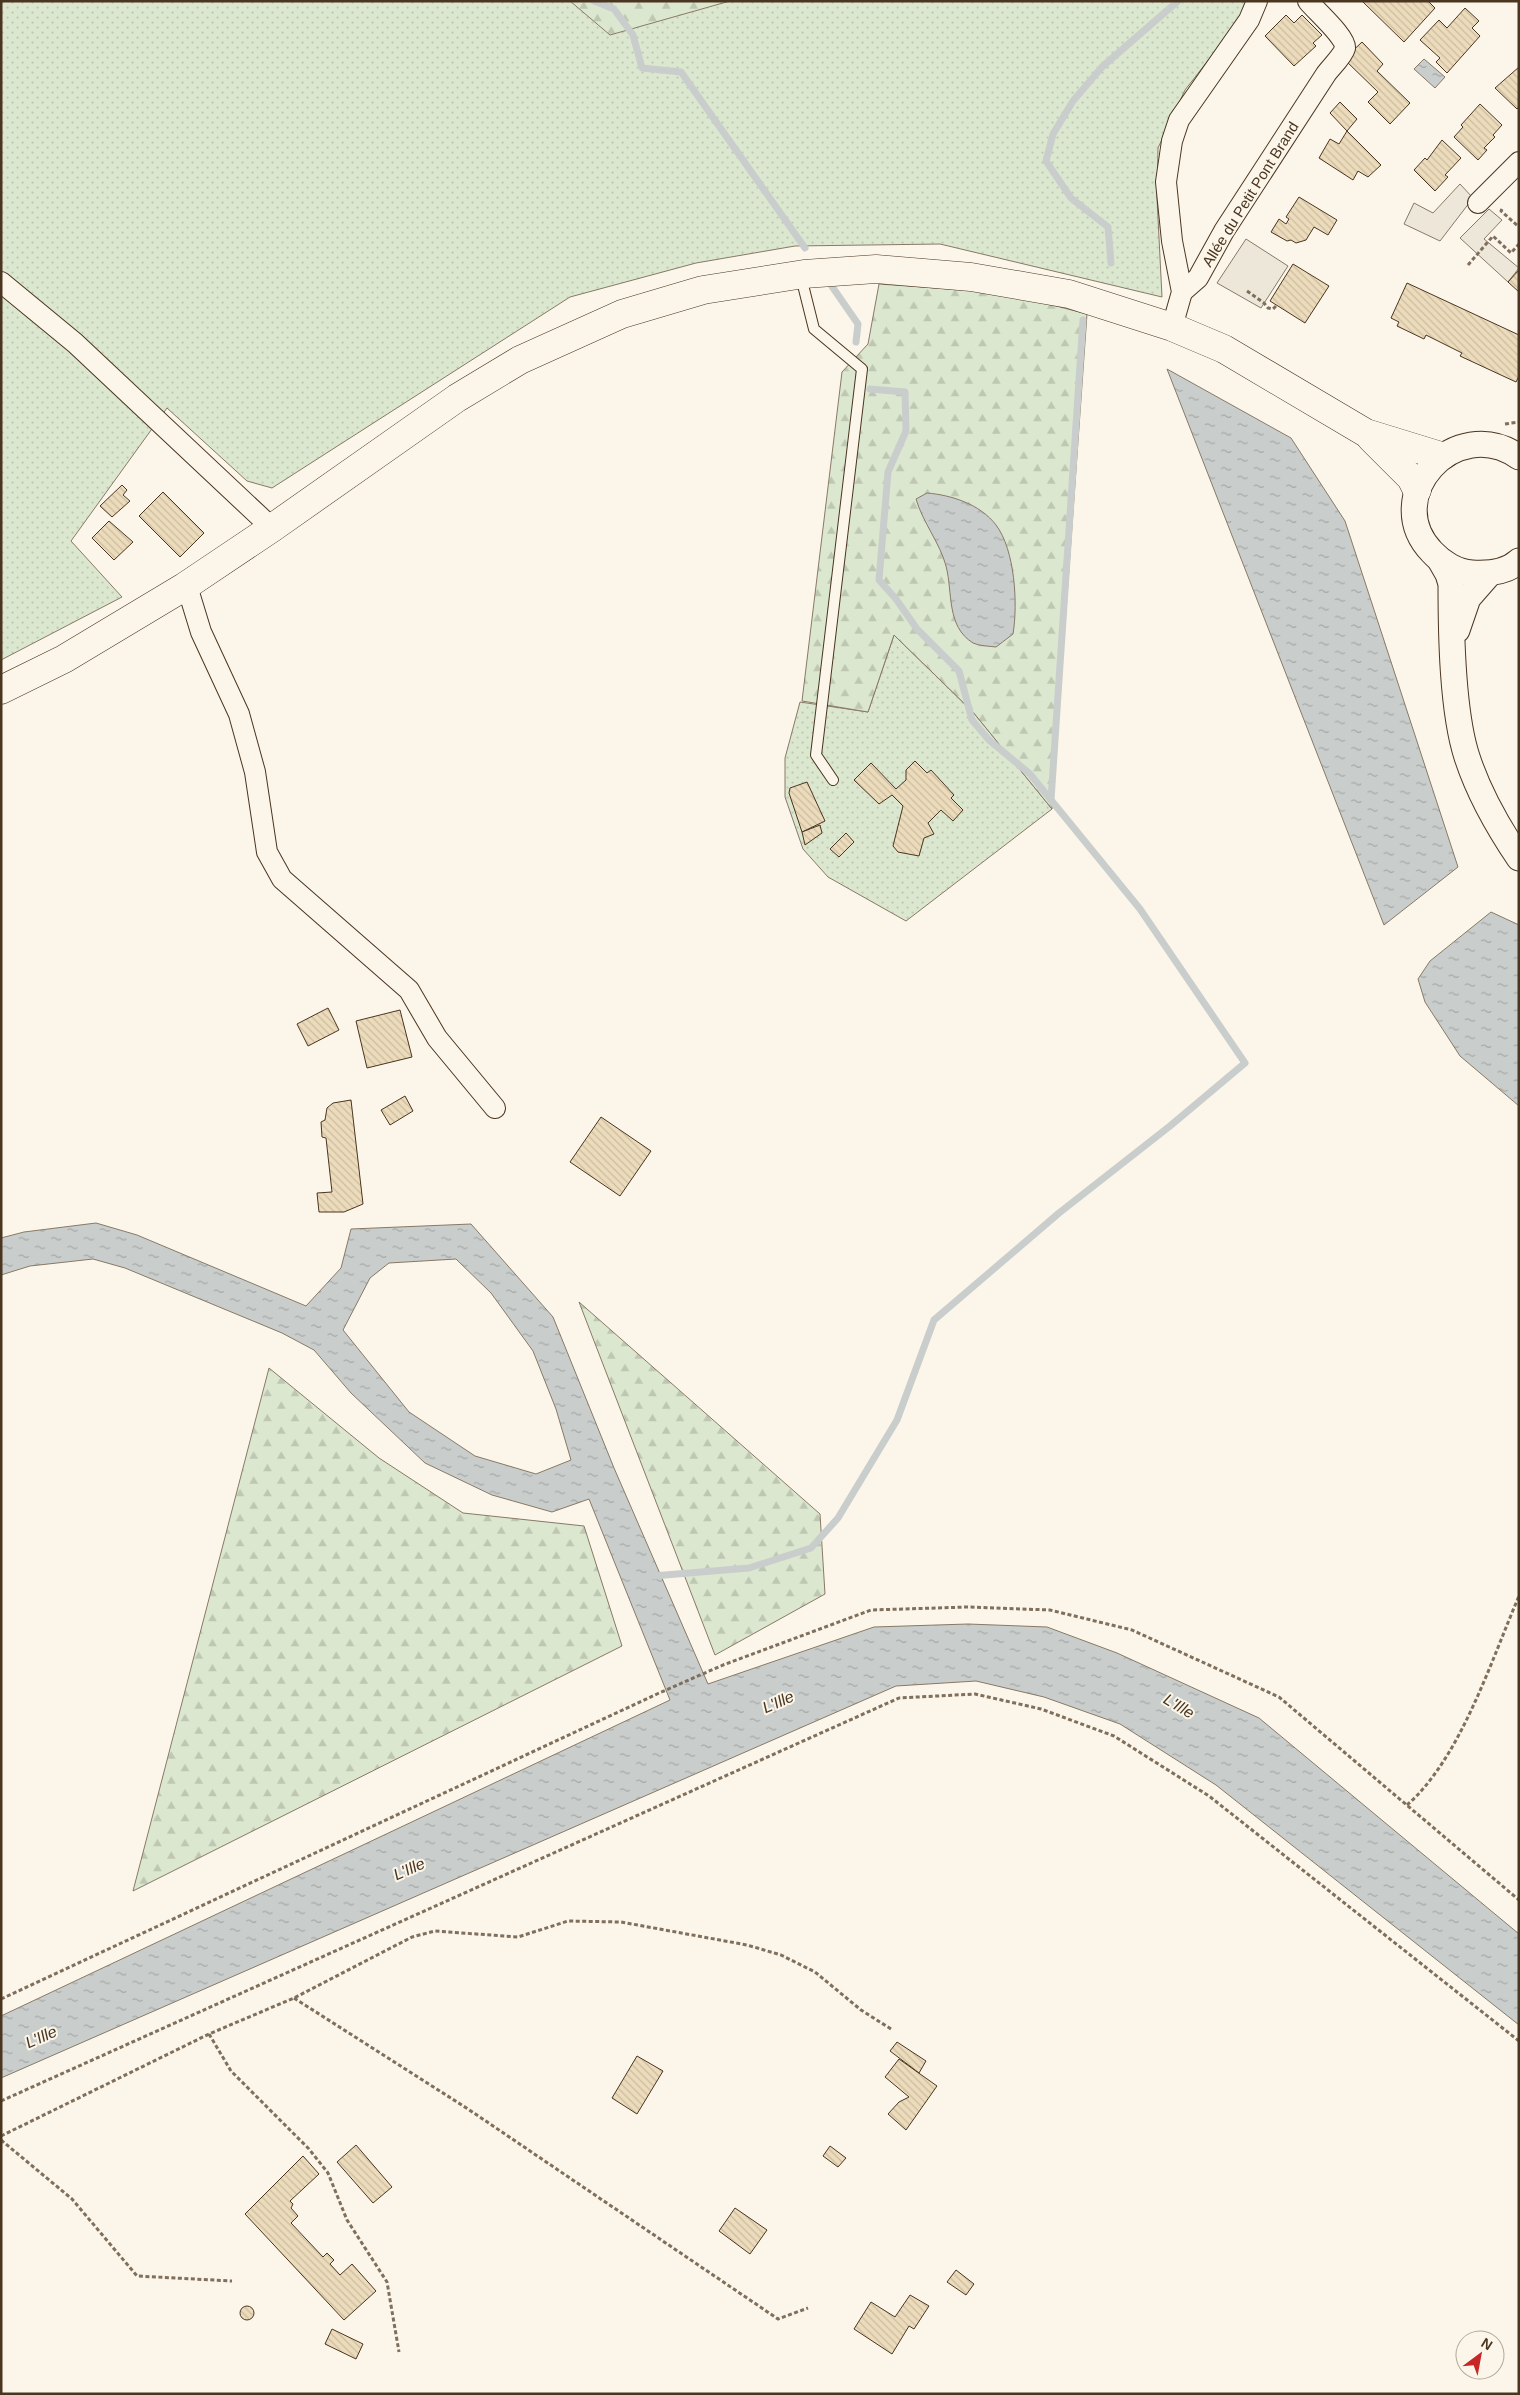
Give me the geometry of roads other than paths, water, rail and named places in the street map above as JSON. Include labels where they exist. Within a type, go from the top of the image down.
[{"type":"main road","points":[[1,690],[64,659],[180,584],[272,528],[457,398],[520,360],[542,344],[622,314],[703,290],[804,274],[876,270],[971,277],[1070,294],[1172,327],[1224,349],[1366,433],[1441,456]]},
{"type":"main road","points":[[1366,433],[1410,478],[1418,490]]},
{"type":"street","name":"Allée du Petit Pont Brand","points":[[1182,292],[1198,278],[1224,231],[1313,93],[1345,49],[1345,42],[1308,1]]},
{"type":"street","points":[[1172,327],[1182,292],[1172,241],[1166,182],[1172,141],[1179,120],[1249,20],[1257,2]]},
{"type":"street","points":[[1478,203],[1519,162]]},
{"type":"street","points":[[1,282],[82,349],[272,528]]},
{"type":"street","points":[[1519,457],[1508,449],[1485,443],[1462,446],[1441,456],[1427,471],[1418,490],[1415,509],[1418,529],[1426,546],[1440,560],[1451,584],[1452,643],[1457,706],[1467,757],[1493,820],[1519,858]]},
{"type":"street","points":[[1440,560],[1463,572],[1489,574],[1519,562]]},
{"type":"street","points":[[1452,643],[1468,598],[1489,574]]},
{"type":"street","points":[[180,584],[190,596],[201,632],[239,714],[255,772],[267,852],[282,880],[409,990],[437,1038],[494,1108]]},
{"type":"lane","points":[[804,274],[803,285],[814,329],[862,369],[816,754],[833,780]]},
{"type":"water","points":[[1424,59],[1445,77],[1435,88],[1414,69]]},
{"type":"water","points":[[1167,369],[1291,438],[1345,521],[1458,867],[1384,925]]},
{"type":"water","points":[[927,493],[955,498],[982,511],[996,525],[1002,536],[1007,548],[1014,578],[1015,608],[1013,634],[996,647],[973,643],[958,628],[952,608],[946,566],[916,499]]},
{"type":"water","points":[[1491,912],[1519,925],[1519,1106],[1460,1056],[1425,1002],[1418,979],[1430,961]]},
{"type":"water","name":"L'Ille","points":[[96,1223],[137,1235],[306,1306],[341,1268],[351,1229],[471,1224],[553,1317],[614,1468],[708,1684],[874,1627],[968,1624],[1047,1627],[1117,1653],[1259,1718],[1519,1934],[1519,2025],[1216,1785],[1120,1724],[1044,1697],[976,1681],[896,1686],[1,2078],[1,2016],[670,1700],[589,1499],[552,1512],[492,1495],[425,1463],[351,1393],[314,1350],[282,1333],[125,1268],[93,1259],[30,1266],[1,1275],[1,1238],[24,1232]],"holes":[[[456,1259],[491,1293],[533,1351],[556,1409],[571,1460],[536,1474],[475,1456],[409,1412],[343,1330],[370,1278],[389,1263]]]},
{"type":"waterway","points":[[594,1],[614,9],[633,35],[642,68],[681,72],[805,248]]},
{"type":"waterway","points":[[1111,263],[1108,227],[1071,198],[1046,161],[1053,134],[1073,101],[1102,67],[1178,1]]},
{"type":"waterway","points":[[831,285],[858,324],[856,342]]},
{"type":"waterway","points":[[653,1576],[749,1568],[811,1548],[838,1518],[897,1420],[934,1320],[1059,1213],[1170,1126],[1245,1063],[1140,909],[1051,800],[1083,320]]},
{"type":"waterway","points":[[870,389],[905,392],[906,431],[888,472],[879,580],[896,599],[917,629],[959,671],[972,720],[989,740],[1030,774],[1051,800]]}]
